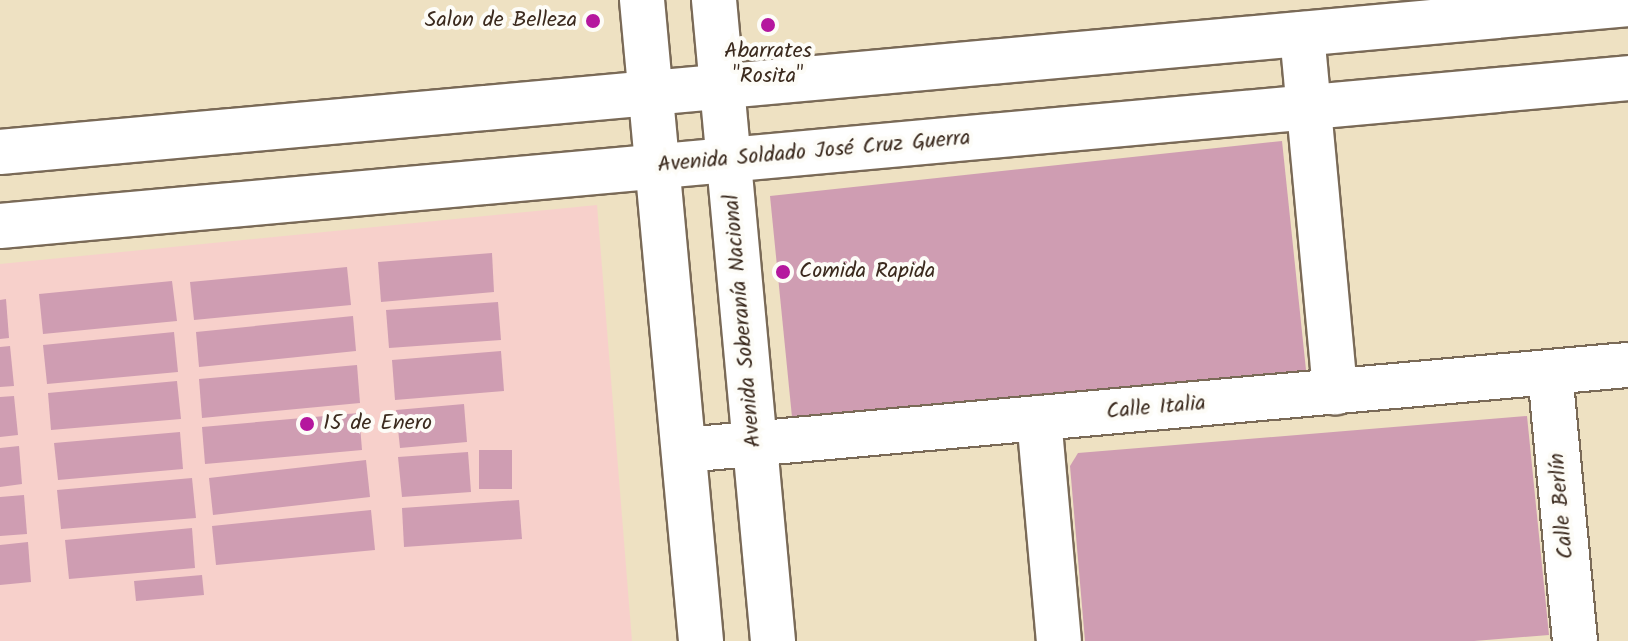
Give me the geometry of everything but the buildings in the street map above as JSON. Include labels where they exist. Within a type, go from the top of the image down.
[{"type":"street","points":[[642,0],[701,641]]},
{"type":"street","name":"Avenida Soberanía Nacional","points":[[714,0],[773,641]]},
{"type":"street","points":[[0,152],[1302,34],[1406,12],[1628,4]]},
{"type":"street","points":[[1302,34],[1335,392]]},
{"type":"street","name":"Avenida Soldado José Cruz Guerra","points":[[0,226],[1628,78]]},
{"type":"street","name":"Calle Italia","points":[[684,450],[1628,365]]},
{"type":"street","name":"Calle Berlín","points":[[1550,372],[1575,641]]},
{"type":"street","points":[[1039,418],[1059,641]]},
{"type":"shaded area","name":"15 de Enero","points":[[597,205],[632,641],[0,641],[0,264]]},
{"type":"place","name":"Salon de Belleza","points":[[593,21]]},
{"type":"place","name":"Abarrates \"Rosita\"","points":[[768,25]]},
{"type":"place","name":"Comida Rapida","points":[[783,272]]},
{"type":"place","name":"15 de Enero","points":[[307,424]]}]
